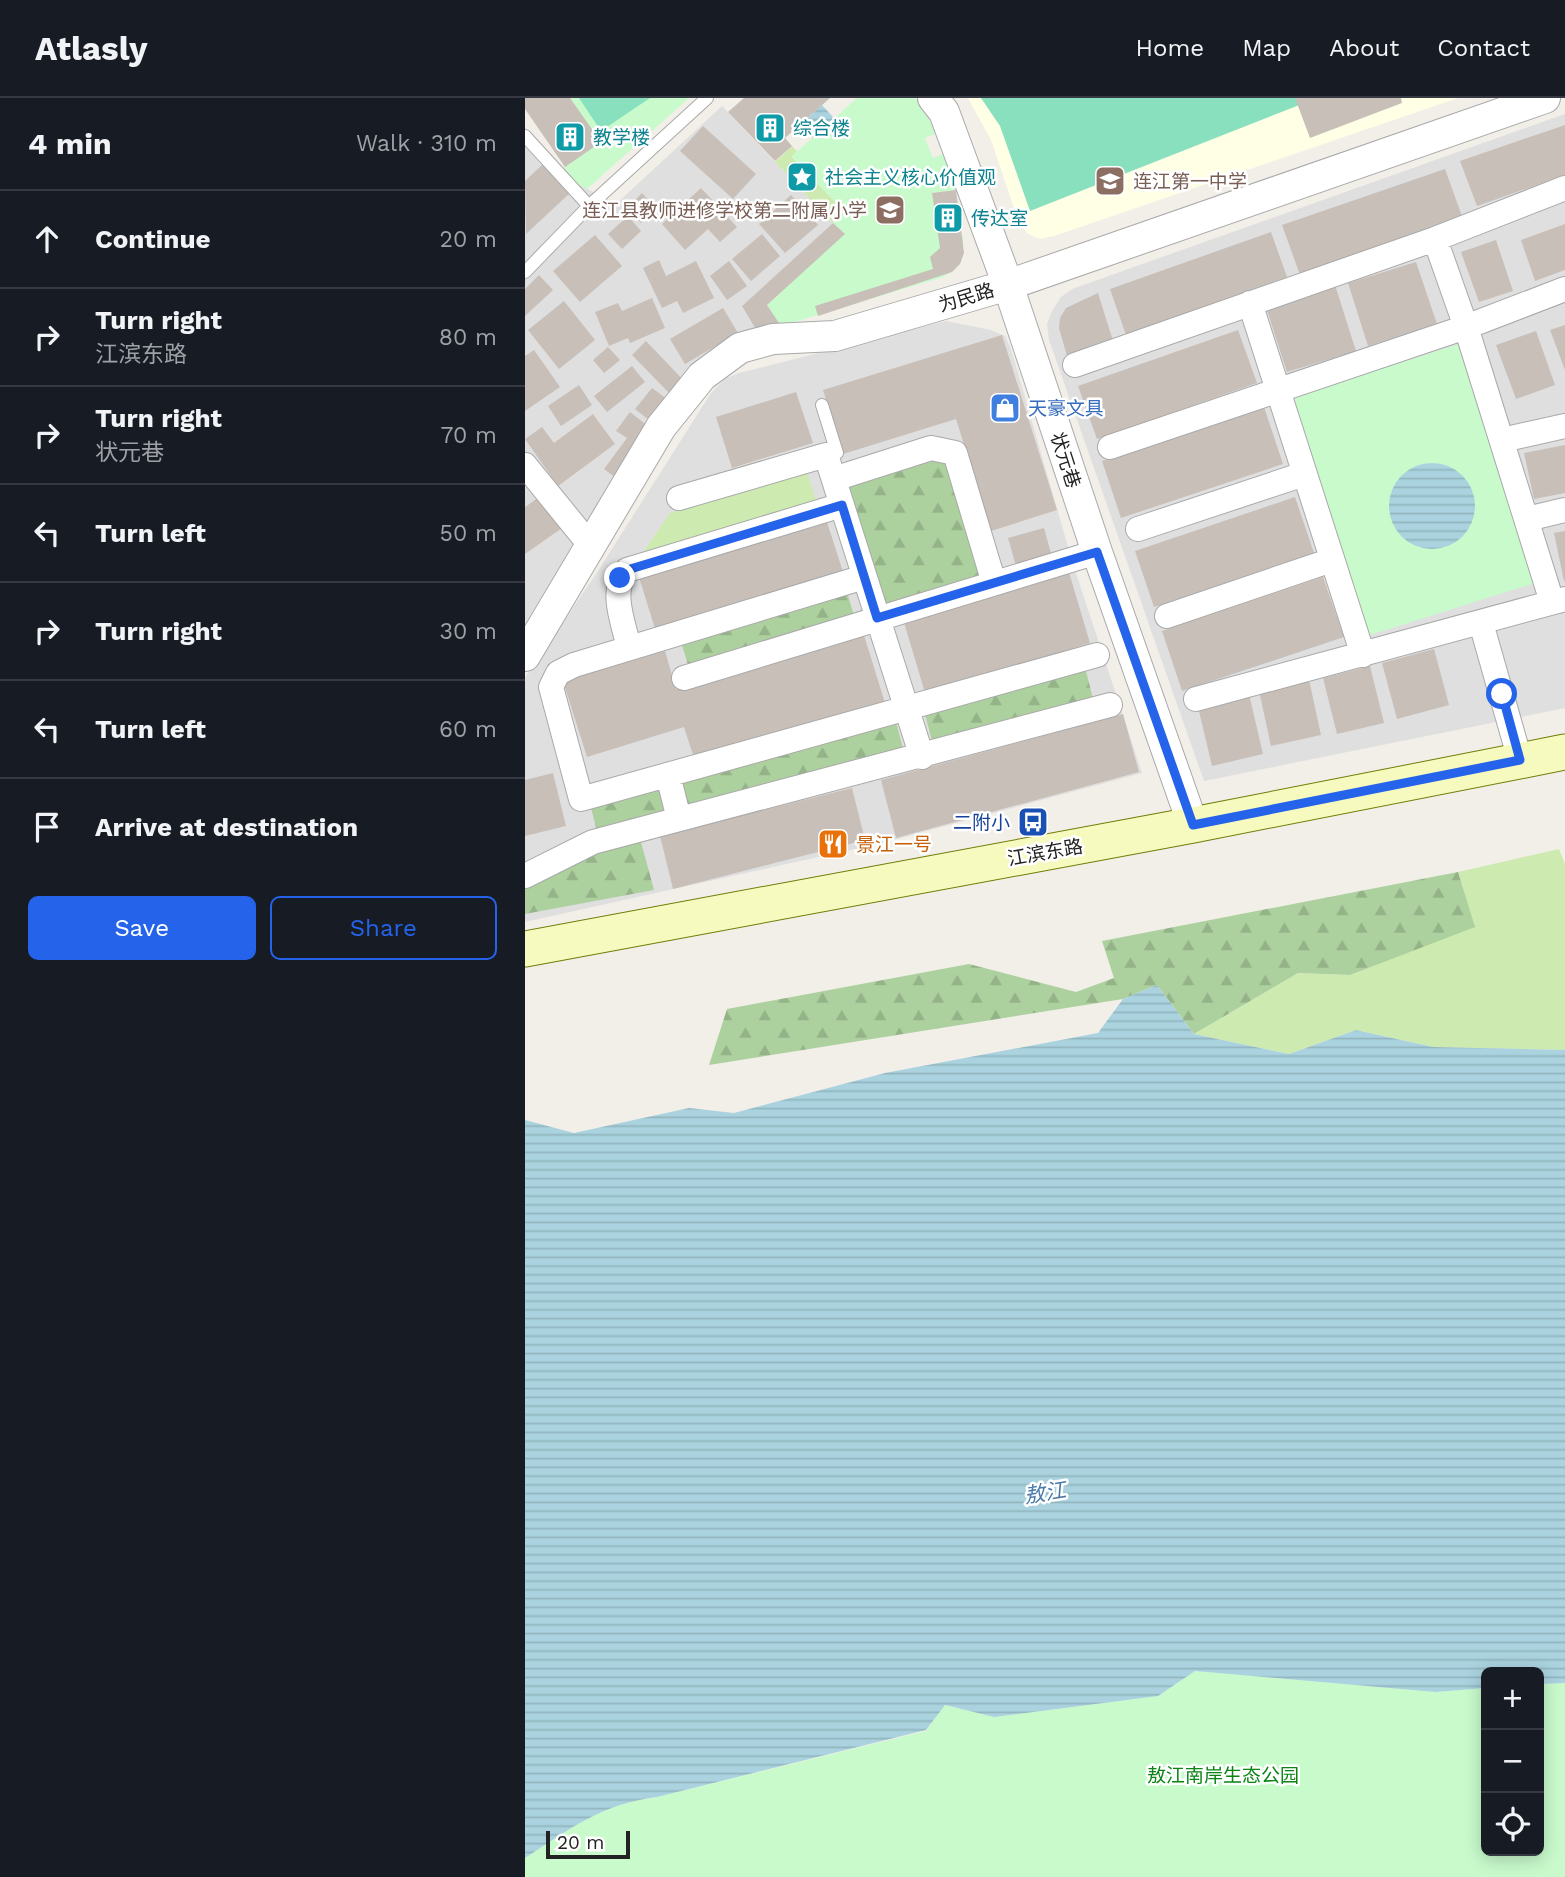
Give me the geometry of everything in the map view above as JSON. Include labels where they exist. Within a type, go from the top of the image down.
[{"type":"main road","name":"江滨东路","points":[[525,949],[1193,825],[1565,752]]},
{"type":"street","name":"状元巷","points":[[933,98],[944,113],[960,174],[1009,285],[1097,552],[1193,825]]},
{"type":"street","name":"为民路","points":[[525,656],[677,405],[702,376],[740,348],[773,340],[835,336],[1009,285],[1545,98]]},
{"type":"street","points":[[1075,365],[1435,239],[1565,188]]},
{"type":"street","points":[[1196,699],[1559,601],[1527,519],[1435,239]]},
{"type":"street","points":[[1110,447],[1466,327],[1565,289]]},
{"type":"street","points":[[1250,303],[1363,655]]},
{"type":"street","points":[[1502,440],[1560,423]]},
{"type":"street","points":[[834,479],[930,448],[955,453],[994,583]]},
{"type":"street","points":[[678,498],[826,455],[922,757]]},
{"type":"street","points":[[1138,529],[1304,474]]},
{"type":"street","points":[[529,478],[590,545]]},
{"type":"street","points":[[629,648],[617,591],[620,578],[627,570],[842,505]]},
{"type":"street","points":[[1527,519],[1565,510]]},
{"type":"street","points":[[684,678],[1097,552]]},
{"type":"street","points":[[1167,616],[1332,560]]},
{"type":"street","points":[[864,577],[574,665],[558,673],[551,687],[581,799],[1097,655]]},
{"type":"street","points":[[1481,623],[1520,760]]},
{"type":"street","points":[[525,876],[593,842],[922,757],[1110,705]]},
{"type":"street","points":[[668,775],[679,819]]},
{"type":"lane","points":[[525,272],[589,206],[707,98]]},
{"type":"lane","points":[[525,136],[589,206]]},
{"type":"lane","points":[[822,405],[837,453],[826,455]]},
{"type":"shaded area","name":"连江第一中学","points":[[968,98],[1458,98],[1040,239],[1028,234],[1019,223],[991,140]]},
{"type":"shaded area","points":[[722,106],[833,223],[742,306],[758,333],[720,358],[525,647],[525,127],[574,182],[616,204]]},
{"type":"shaded area","points":[[1565,114],[1565,708],[1204,781],[1049,340],[1047,324],[1052,311],[1061,297],[1072,289]]},
{"type":"shaded area","points":[[946,321],[991,330],[1005,336],[1011,349],[1073,564],[1142,773],[882,843],[525,922],[525,678],[596,574],[711,393],[725,379],[739,373]]},
{"type":"green space","name":"连江县教师进修学校第二附属小学","points":[[570,98],[689,98],[587,189],[574,182],[562,169],[600,142]]},
{"type":"green space","points":[[579,98],[650,98],[601,131]]},
{"type":"green space","name":"连江县教师进修学校第二附属小学","points":[[857,98],[915,98],[938,133],[925,138],[933,158],[946,153],[956,190],[932,193],[939,240],[963,236],[962,255],[958,265],[943,277],[781,326],[767,305],[844,234],[833,223],[844,212],[792,156]]},
{"type":"green space","points":[[981,98],[1317,98],[1030,211],[1000,126]]},
{"type":"green space","points":[[792,146],[797,151],[792,157],[845,212],[833,223],[775,162]]},
{"type":"green space","points":[[1459,344],[1535,583],[1367,636],[1292,397]]},
{"type":"green space","points":[[947,457],[982,578],[882,607],[847,486]]},
{"type":"green space","points":[[807,472],[817,504],[639,558],[670,513]]},
{"type":"green space","points":[[846,589],[855,619],[690,671],[681,642]]},
{"type":"green space","points":[[1086,671],[1094,703],[933,745],[925,714]]},
{"type":"green space","points":[[896,722],[904,752],[689,808],[681,778]]},
{"type":"green space","points":[[660,787],[667,815],[597,831],[590,804]]},
{"type":"green space","points":[[641,842],[654,890],[525,914],[525,888],[596,853]]},
{"type":"green space","points":[[1559,849],[1565,864],[1565,1050],[1433,1047],[1356,1030],[1289,1054],[1194,1034],[1298,973],[1350,975],[1474,926],[1458,872]]},
{"type":"green space","points":[[1458,872],[1475,927],[1350,975],[1298,973],[1194,1034],[1157,985],[1123,999],[709,1065],[727,1009],[969,964],[1076,992],[1114,978],[1102,941]]},
{"type":"green space","name":"敖江南岸生态公园","points":[[1195,1671],[1435,1692],[1481,1688],[1481,1856],[1544,1856],[1544,1684],[1565,1683],[1565,1877],[525,1877],[525,1858],[603,1811],[637,1800],[926,1731],[944,1705],[994,1717],[1158,1696]]},
{"type":"water","points":[[822,105],[834,118],[813,138],[801,124]]},
{"type":"water","points":[[1432,463],[1456,470],[1468,482],[1475,506],[1468,530],[1456,542],[1432,549],[1408,542],[1396,530],[1389,506],[1396,482],[1408,470]]},
{"type":"water","name":"敖江","points":[[1157,985],[1194,1034],[1289,1054],[1356,1030],[1433,1047],[1565,1050],[1565,1683],[1544,1684],[1544,1667],[1481,1667],[1481,1688],[1435,1692],[1195,1671],[1158,1696],[994,1717],[945,1705],[926,1730],[619,1805],[573,1827],[525,1858],[525,1120],[574,1133],[689,1108],[734,1113],[885,1073],[1098,1033],[1123,999]]},
{"type":"building","name":"教学楼","points":[[525,98],[570,98],[601,142],[565,167],[525,109]]},
{"type":"building","name":"综合楼","points":[[744,98],[830,98],[785,138],[792,146],[775,161],[728,112]]},
{"type":"building","points":[[1295,98],[1401,98],[1402,103],[1310,138]]},
{"type":"building","points":[[1565,125],[1565,175],[1477,206],[1460,161]]},
{"type":"building","points":[[703,126],[756,174],[733,199],[680,151]]},
{"type":"building","points":[[544,163],[571,192],[526,234],[525,181]]},
{"type":"building","points":[[1445,169],[1463,219],[1300,275],[1282,225]]},
{"type":"building","points":[[701,188],[737,227],[720,242],[708,229],[685,250],[662,224]]},
{"type":"building","points":[[956,190],[964,253],[960,264],[952,272],[818,316],[815,306],[933,269],[930,257],[940,248],[932,193]]},
{"type":"building","points":[[642,193],[656,209],[641,223],[627,208]]},
{"type":"building","points":[[791,195],[818,225],[785,253],[759,224]]},
{"type":"building","points":[[628,216],[641,231],[622,249],[608,234]]},
{"type":"building","points":[[833,223],[845,234],[767,305],[781,326],[758,333],[742,306]]},
{"type":"building","points":[[1565,224],[1565,270],[1535,281],[1521,240]]},
{"type":"building","points":[[1271,232],[1287,277],[1126,335],[1110,289]]},
{"type":"building","points":[[762,234],[780,256],[751,281],[732,259]]},
{"type":"building","points":[[595,235],[622,266],[580,302],[553,271]]},
{"type":"building","points":[[1496,240],[1513,291],[1479,302],[1461,252]]},
{"type":"building","points":[[659,260],[666,276],[696,261],[714,298],[683,313],[677,301],[662,308],[643,268]]},
{"type":"building","points":[[729,261],[747,286],[727,300],[710,276]]},
{"type":"building","points":[[1416,262],[1437,324],[1368,346],[1348,283]]},
{"type":"building","points":[[539,275],[553,290],[525,316],[525,289]]},
{"type":"building","points":[[1335,285],[1356,351],[1287,372],[1266,307]]},
{"type":"building","points":[[1098,293],[1113,341],[1067,356],[1059,328],[1060,318],[1066,308]]},
{"type":"building","points":[[652,298],[665,328],[630,343],[628,338],[609,346],[595,312],[618,303],[622,311]]},
{"type":"building","points":[[564,301],[595,340],[559,369],[528,330]]},
{"type":"building","points":[[723,308],[738,333],[685,364],[670,339]]},
{"type":"building","points":[[1565,325],[1565,370],[1550,330]]},
{"type":"building","points":[[1238,330],[1257,383],[1097,439],[1078,386]]},
{"type":"building","points":[[1536,331],[1555,385],[1516,399],[1496,345]]},
{"type":"building","points":[[1002,335],[1057,510],[991,531],[956,419],[843,454],[823,390]]},
{"type":"building","points":[[646,341],[687,384],[673,397],[632,355]]},
{"type":"building","points":[[608,347],[620,360],[604,373],[593,360]]},
{"type":"building","points":[[534,350],[560,387],[525,411],[525,356]]},
{"type":"building","points":[[632,366],[645,382],[607,412],[594,396]]},
{"type":"building","points":[[579,385],[592,405],[561,426],[548,406]]},
{"type":"building","points":[[652,388],[671,402],[654,424],[635,409]]},
{"type":"building","points":[[796,392],[813,443],[732,468],[716,417]]},
{"type":"building","points":[[1264,407],[1283,464],[1121,518],[1102,461]]},
{"type":"building","points":[[630,412],[653,430],[616,478],[604,469],[627,438],[616,431]]},
{"type":"building","points":[[593,414],[615,444],[558,486],[525,439],[542,427],[554,443]]},
{"type":"building","points":[[1565,445],[1565,493],[1534,499],[1524,453]]},
{"type":"building","points":[[542,495],[565,526],[525,554],[525,507]]},
{"type":"building","points":[[1295,497],[1314,553],[1154,607],[1135,551]]},
{"type":"building","points":[[826,519],[844,575],[656,632],[639,577]]},
{"type":"building","points":[[1044,528],[1052,557],[1016,566],[1008,538]]},
{"type":"building","points":[[1565,531],[1565,581],[1564,581],[1554,533]]},
{"type":"building","points":[[1068,569],[1090,643],[925,693],[903,619]]},
{"type":"building","points":[[1323,577],[1344,637],[1182,691],[1162,631]]},
{"type":"building","points":[[863,632],[885,703],[695,761],[684,727],[587,757],[563,681],[665,651],[676,689]]},
{"type":"building","points":[[1434,649],[1449,705],[1397,719],[1382,663]]},
{"type":"building","points":[[1370,666],[1384,723],[1337,734],[1323,678]]},
{"type":"building","points":[[1308,675],[1321,735],[1271,746],[1258,686]]},
{"type":"building","points":[[1249,694],[1263,754],[1212,766],[1198,707]]},
{"type":"building","points":[[1123,714],[1139,772],[896,838],[881,780]]},
{"type":"building","points":[[553,773],[566,826],[525,836],[525,780]]},
{"type":"building","points":[[852,788],[865,840],[673,889],[660,836]]},
{"type":"place","name":"综合楼","points":[[770,128]]},
{"type":"place","name":"教学楼","points":[[570,137]]},
{"type":"place","name":"社会主义核心价值观","points":[[802,177]]},
{"type":"place","name":"连江第一中学","points":[[1110,181]]},
{"type":"place","name":"连江县教师进修学校第二附属小学","points":[[890,210]]},
{"type":"place","name":"传达室","points":[[948,218]]},
{"type":"place","name":"天豪文具","points":[[1005,408]]},
{"type":"place","name":"二附小","points":[[1033,822]]},
{"type":"place","name":"景江一号","points":[[833,844]]},
{"type":"route","points":[[620,578],[627,570],[842,505],[877,618],[1097,552],[1193,825],[1520,760],[1502,694]]}]
